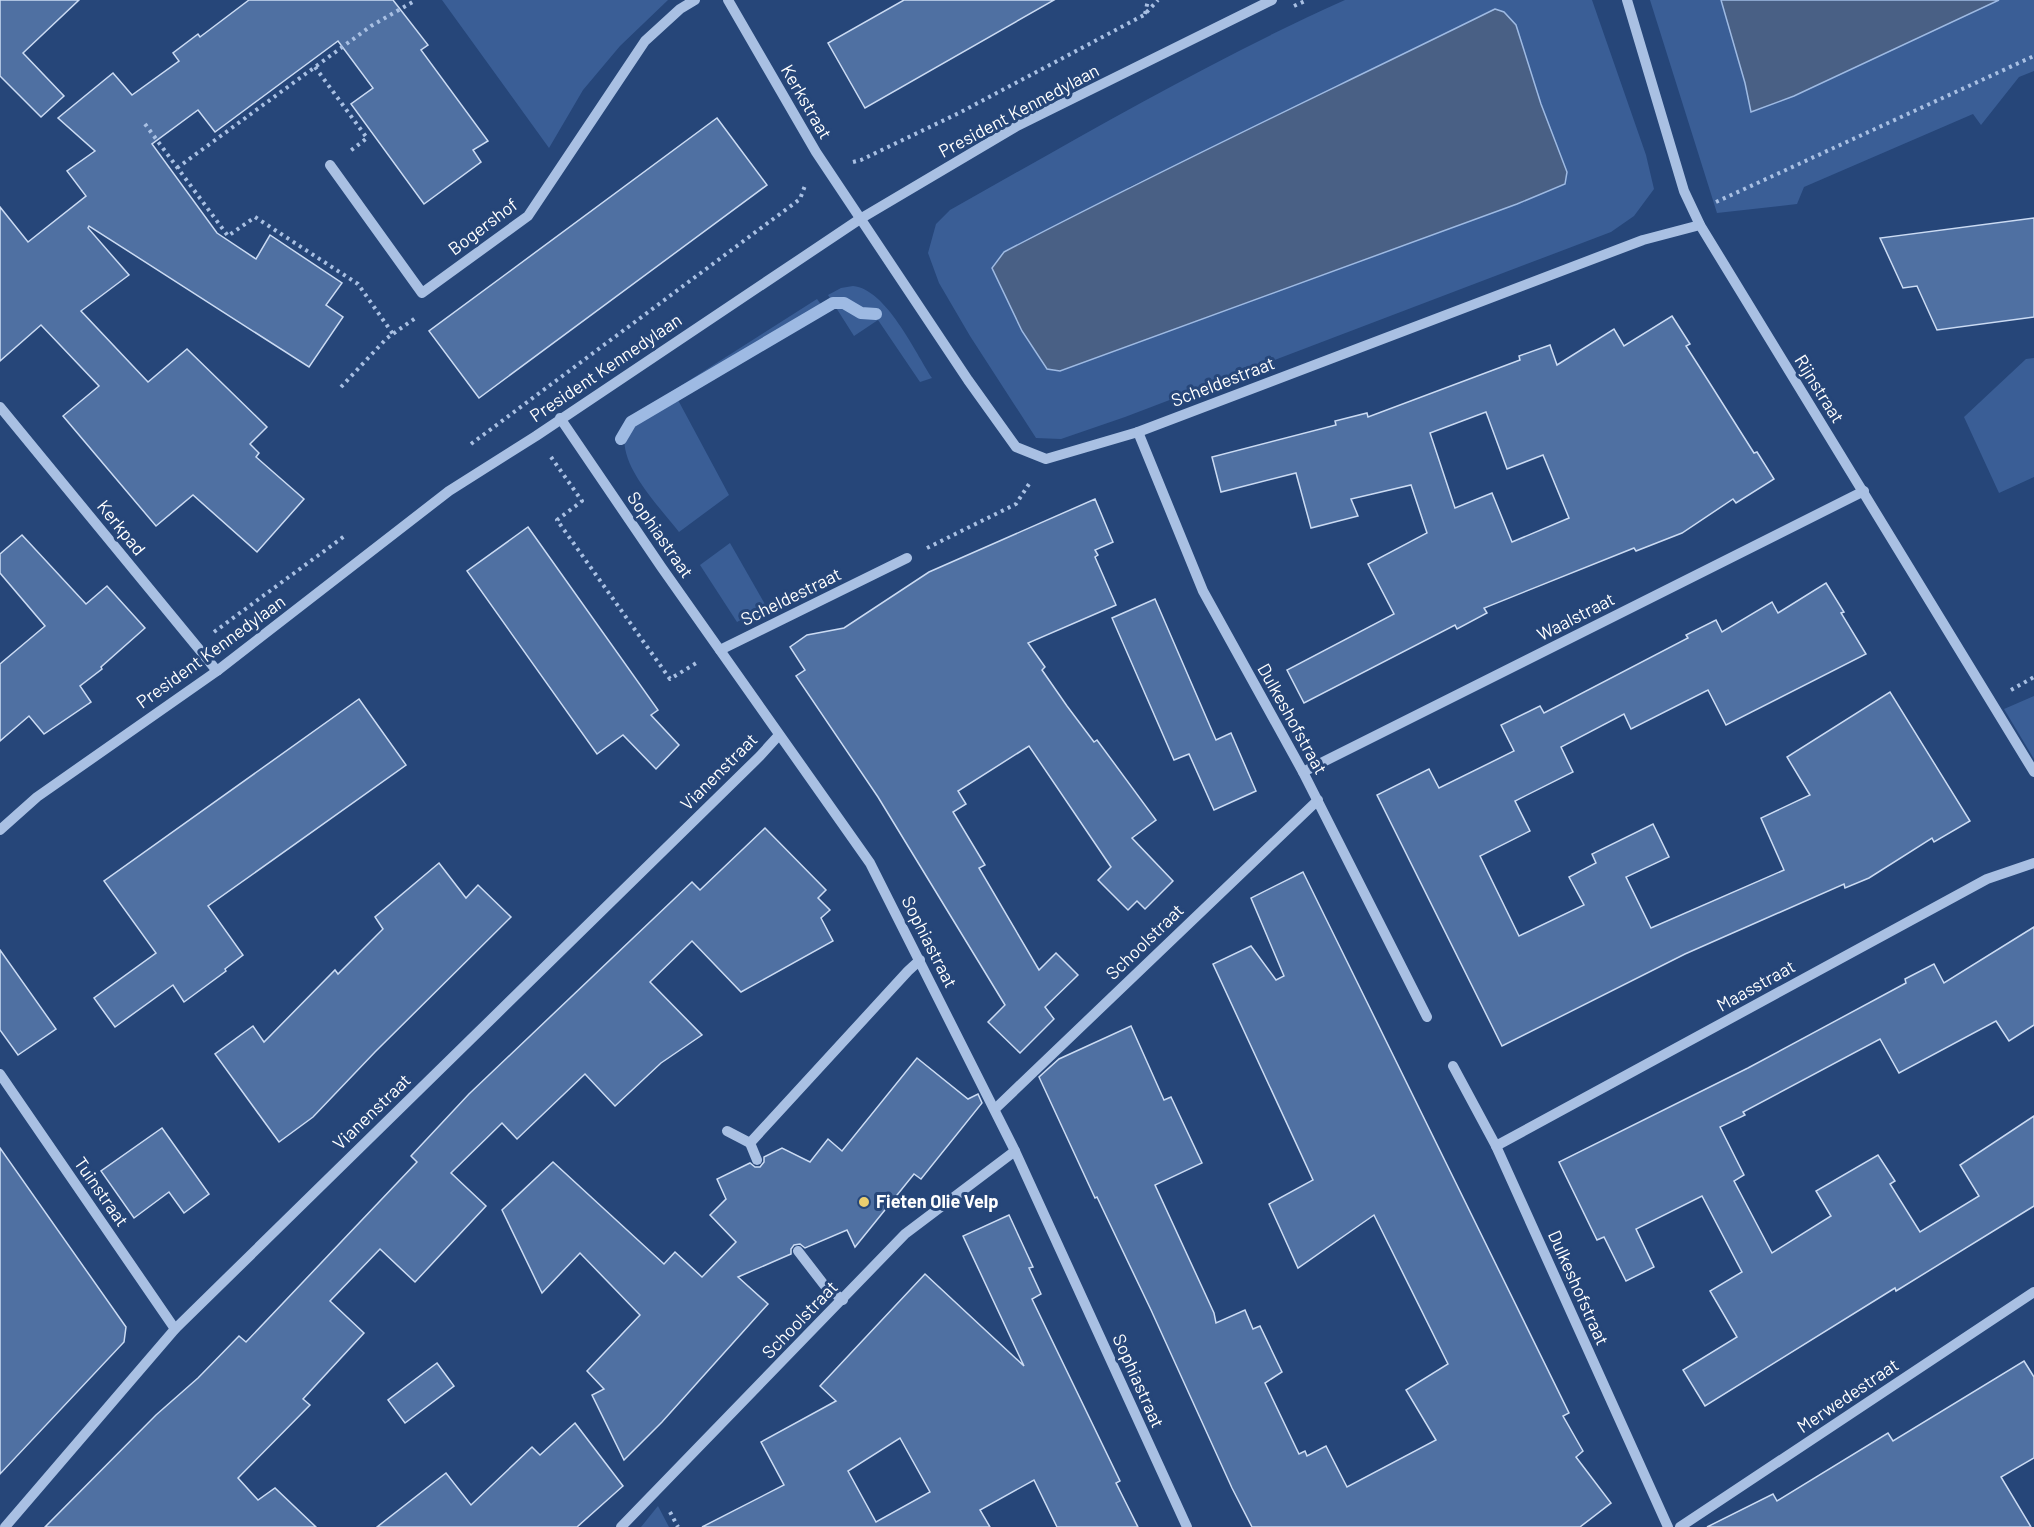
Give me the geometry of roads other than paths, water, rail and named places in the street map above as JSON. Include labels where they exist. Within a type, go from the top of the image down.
[{"type":"street","name":"Bogershof","points":[[330,165],[422,293],[528,216],[645,41],[680,9],[696,0]]},
{"type":"street","name":"Kerkstraat","points":[[728,0],[816,152],[861,219]]},
{"type":"street","name":"President Kennedylaan","points":[[0,830],[37,797],[217,671],[449,491],[536,436],[861,219],[1017,126],[1272,0]]},
{"type":"street","name":"Rijnstraat","points":[[1627,0],[1684,191],[1700,225],[2034,772]]},
{"type":"street","name":"Scheldestraat","points":[[861,219],[1016,447],[1046,459],[1138,432],[1643,240],[1700,225]]},
{"type":"street","name":"Kerkpad","points":[[0,407],[217,671]]},
{"type":"street","name":"Sophiastraat","points":[[560,418],[778,735],[870,863],[1015,1150],[1186,1527]]},
{"type":"street","name":"Dulkeshofstraat","points":[[1138,432],[1203,591],[1303,772],[1427,1017]]},
{"type":"street","name":"Waalstraat","points":[[1303,772],[1864,491]]},
{"type":"street","name":"Scheldestraat","points":[[720,650],[908,558]]},
{"type":"street","name":"Vianenstraat","points":[[5,1527],[175,1329],[760,756],[778,735]]},
{"type":"street","name":"Schoolstraat","points":[[995,1109],[1317,800]]},
{"type":"street","name":"Maasstraat","points":[[1496,1146],[1987,879],[2034,862]]},
{"type":"street","points":[[750,1143],[920,960]]},
{"type":"street","name":"Dulkeshofstraat","points":[[1453,1066],[1496,1146],[1668,1527]]},
{"type":"street","name":"Tuinstraat","points":[[0,1074],[175,1329]]},
{"type":"street","points":[[727,1131],[750,1143],[757,1160]]},
{"type":"street","name":"Schoolstraat","points":[[621,1527],[905,1234],[1015,1150]]},
{"type":"street","points":[[798,1251],[825,1286],[843,1300]]},
{"type":"street","name":"Merwedestraat","points":[[1680,1527],[2034,1292]]},
{"type":"waterway","points":[[621,439],[631,422],[833,303],[844,303],[861,313],[876,314]]},
{"type":"place","name":"Fieten Olie Velp","points":[[864,1202]]}]
